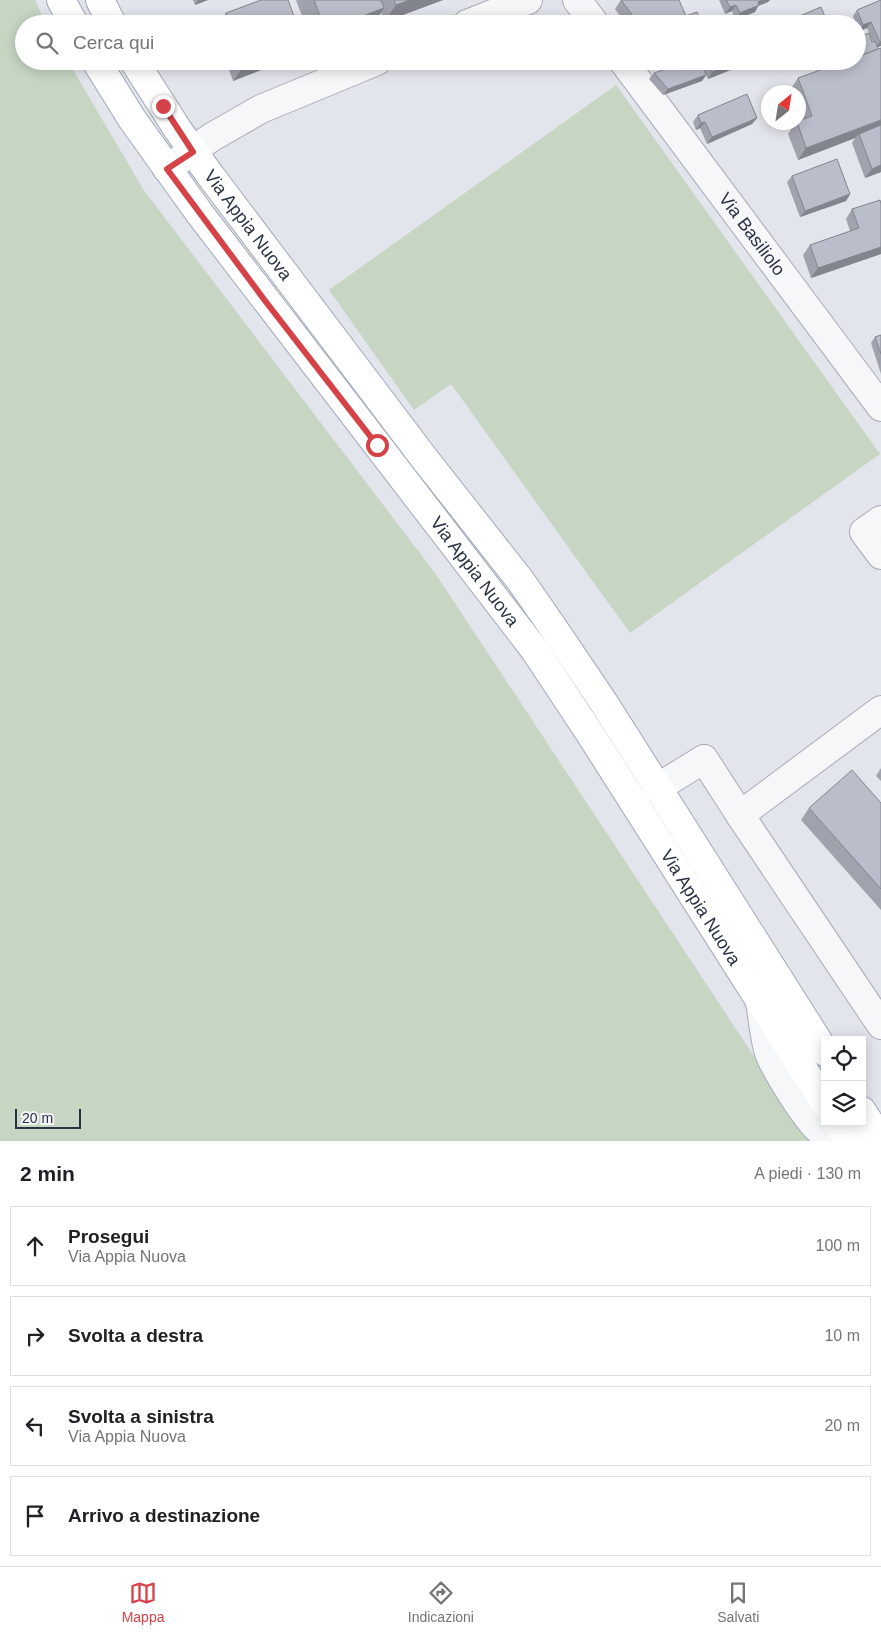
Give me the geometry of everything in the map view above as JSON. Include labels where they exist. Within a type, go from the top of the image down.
[{"type":"main road","points":[[62,0],[70,15]]},
{"type":"main road","points":[[100,0],[108,15]]},
{"type":"main road","name":"Via Appia Nuova","points":[[102,70],[167,169],[266,302],[534,650],[589,732],[821,1097]]},
{"type":"main road","name":"Via Appia Nuova","points":[[140,70],[193,152],[297,292],[520,580],[604,703],[821,1046]]},
{"type":"street","points":[[473,14],[528,0]]},
{"type":"street","points":[[577,0],[588,15]]},
{"type":"street","points":[[167,169],[212,137],[261,109],[355,70]]},
{"type":"street","name":"Via Basiliolo","points":[[630,70],[881,407]]},
{"type":"street","points":[[881,520],[864,532],[881,555]]},
{"type":"street","points":[[740,815],[881,710]]},
{"type":"street","points":[[657,788],[704,759],[881,1025]]},
{"type":"street","points":[[760,1003],[769,1053],[778,1071],[811,1122],[824,1133],[844,1132],[874,1124]]},
{"type":"green space","points":[[0,0],[35,0],[42,15],[15,15],[15,70],[73,70],[143,189],[435,573],[810,1141],[0,1141]]},
{"type":"green space","points":[[616,85],[880,454],[630,633],[451,384],[414,410],[329,290]]},
{"type":"building","points":[[261,0],[288,0],[294,15],[227,15],[226,13]]},
{"type":"building","points":[[314,0],[381,0],[384,8],[366,15],[320,15]]},
{"type":"building","points":[[394,0],[410,0],[396,5]]},
{"type":"building","points":[[621,0],[679,0],[686,15],[632,15]]},
{"type":"building","points":[[726,0],[763,0],[758,2],[759,5],[740,13],[736,5],[730,7]]},
{"type":"building","points":[[881,0],[880,42],[871,22],[866,24],[866,15],[859,15],[857,10]]},
{"type":"building","points":[[821,7],[824,15],[802,15]]},
{"type":"building","points":[[869,33],[872,42],[875,41],[878,49],[866,54],[866,34]]},
{"type":"building","points":[[881,48],[881,120],[806,148],[800,130],[806,130],[806,118],[812,116],[806,100],[806,85],[801,85],[798,78],[820,70],[866,70],[866,54]]},
{"type":"building","points":[[663,70],[704,70],[706,75],[668,89],[654,73]]},
{"type":"building","points":[[747,94],[757,118],[712,137],[705,122],[701,123],[698,115]]},
{"type":"building","points":[[881,125],[881,165],[872,169],[859,134]]},
{"type":"building","points":[[837,159],[850,194],[805,211],[792,176]]},
{"type":"building","points":[[880,200],[881,247],[818,268],[810,245],[859,228],[852,209]]},
{"type":"building","points":[[881,335],[881,354],[875,337]]},
{"type":"building","points":[[852,770],[881,803],[881,889],[809,808]]},
{"type":"route","points":[[163,106],[193,152],[167,169],[266,302],[377,445]]}]
